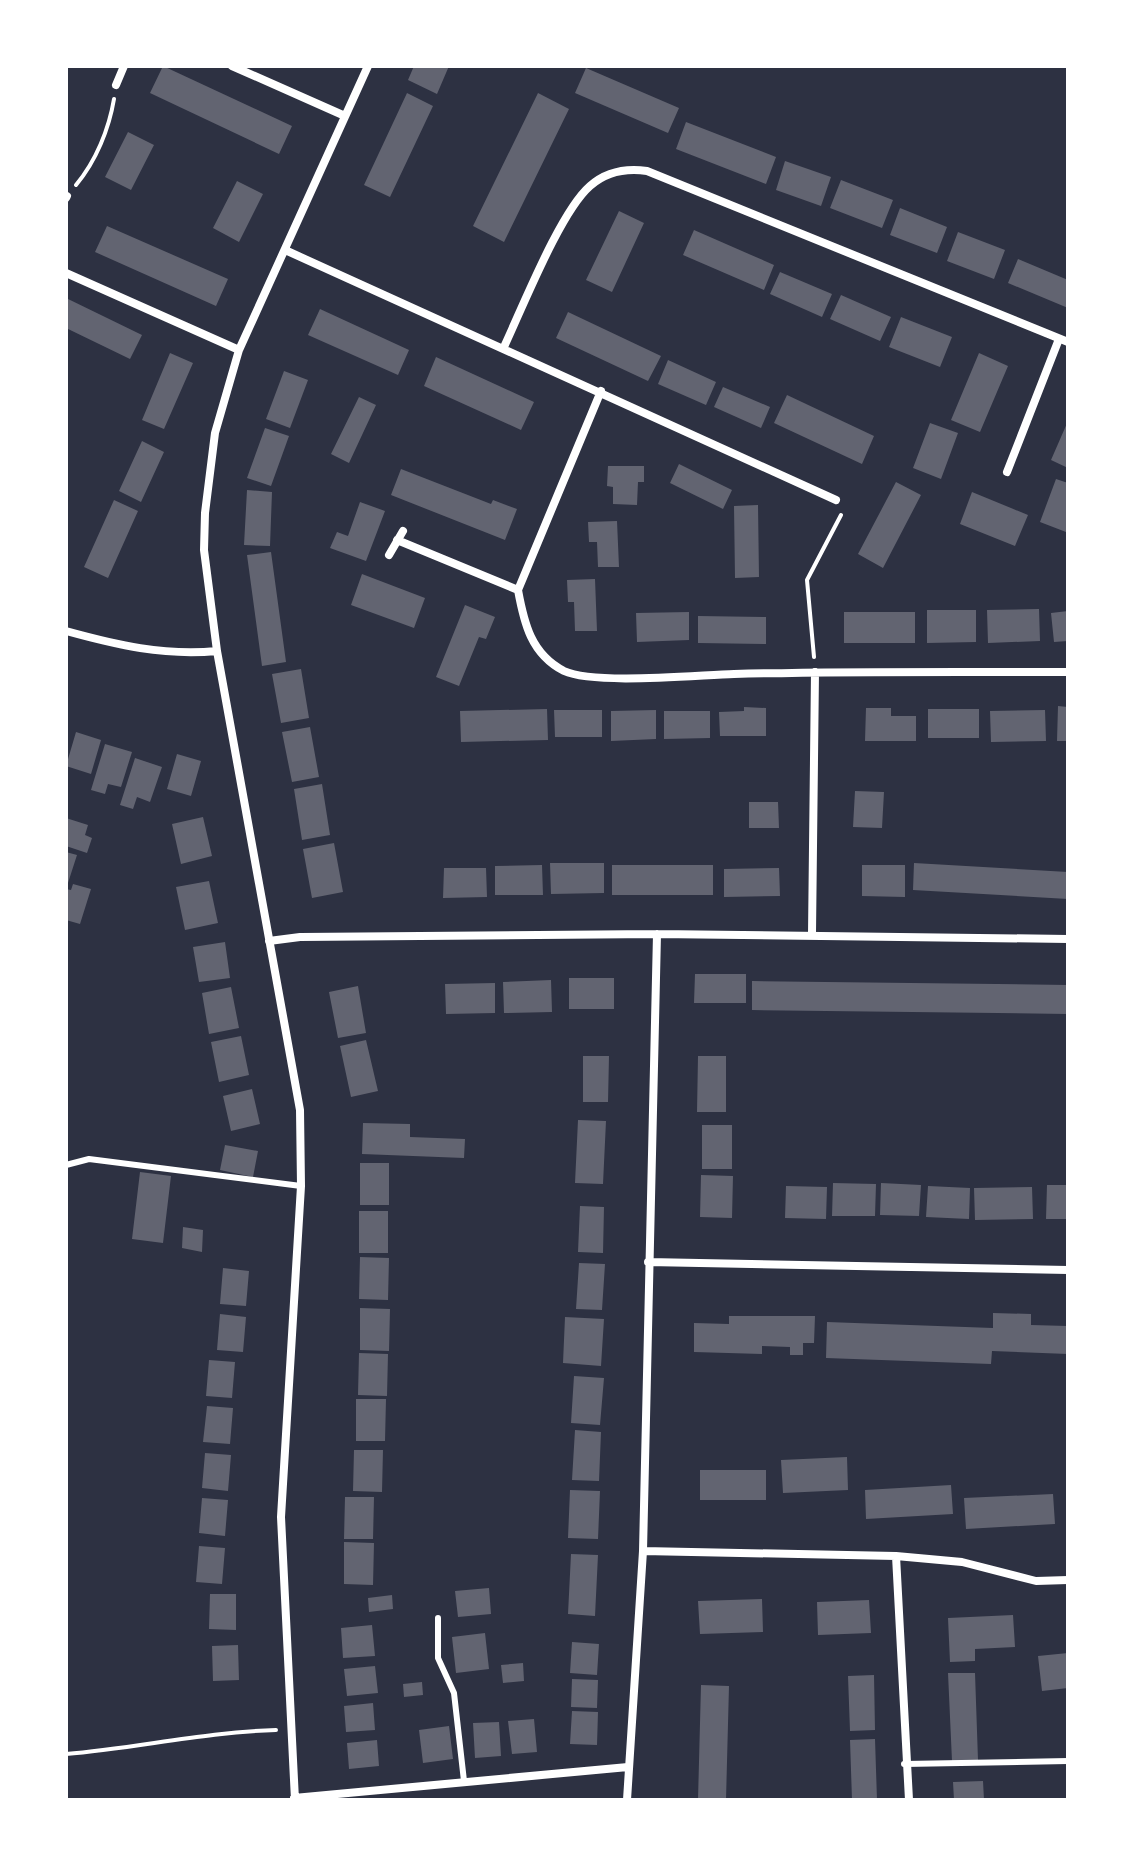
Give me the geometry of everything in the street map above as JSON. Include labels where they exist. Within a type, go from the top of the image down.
[{"type":"street","points":[[116,85],[124,66]]},
{"type":"street","points":[[232,66],[345,116]]},
{"type":"street","points":[[368,66],[239,350],[215,433],[208,476],[204,550],[217,651],[300,1110],[301,1186],[281,1517],[294,1799],[628,1767]]},
{"type":"street","points":[[503,349],[576,201],[600,179],[630,169],[647,171],[1064,341],[1007,472]]},
{"type":"street","points":[[285,250],[836,500]]},
{"type":"street","points":[[66,273],[239,350]]},
{"type":"street","points":[[601,391],[518,590],[524,624],[536,649],[565,672],[603,677],[815,672],[1068,672]]},
{"type":"street","points":[[389,555],[403,531]]},
{"type":"street","points":[[397,540],[518,590]]},
{"type":"street","points":[[66,631],[146,651],[180,655],[217,651]]},
{"type":"street","points":[[812,934],[815,672]]},
{"type":"street","points":[[269,941],[300,937],[657,934],[1068,939]]},
{"type":"street","points":[[627,1800],[643,1551],[657,934]]},
{"type":"street","points":[[648,1262],[1068,1270]]},
{"type":"street","points":[[643,1551],[896,1556],[962,1562],[1036,1581],[1068,1580]]},
{"type":"street","points":[[896,1556],[904,1764],[909,1800]]},
{"type":"lane","points":[[66,1165],[89,1159],[301,1186]]},
{"type":"lane","points":[[438,1618],[438,1658],[454,1693],[464,1781]]},
{"type":"lane","points":[[904,1764],[1068,1761]]},
{"type":"path","points":[[66,197],[87,172],[110,122],[116,85]]},
{"type":"path","points":[[815,672],[807,580],[847,505],[836,500]]},
{"type":"path","points":[[66,1754],[121,1749],[218,1732],[290,1730]]},
{"type":"building","points":[[163,66],[292,126],[279,154],[150,93]]},
{"type":"building","points":[[414,66],[449,66],[437,94],[408,80]]},
{"type":"building","points":[[586,68],[679,108],[668,133],[575,93]]},
{"type":"building","points":[[407,93],[433,106],[390,197],[364,185]]},
{"type":"building","points":[[538,93],[569,109],[504,242],[473,226]]},
{"type":"building","points":[[686,122],[776,157],[766,184],[676,149]]},
{"type":"building","points":[[128,132],[154,145],[131,190],[105,177]]},
{"type":"building","points":[[785,161],[831,177],[821,206],[776,190]]},
{"type":"building","points":[[841,180],[893,200],[882,228],[830,208]]},
{"type":"building","points":[[237,181],[263,194],[239,242],[213,228]]},
{"type":"building","points":[[900,208],[947,227],[937,253],[890,235]]},
{"type":"building","points":[[619,211],[644,223],[612,292],[586,280]]},
{"type":"building","points":[[107,226],[228,279],[216,306],[95,252]]},
{"type":"building","points":[[694,230],[774,265],[764,290],[683,255]]},
{"type":"building","points":[[958,232],[1005,250],[994,279],[947,261]]},
{"type":"building","points":[[1018,259],[1068,280],[1068,308],[1008,283]]},
{"type":"building","points":[[780,272],[832,294],[822,317],[770,294]]},
{"type":"building","points":[[841,295],[891,317],[880,341],[830,319]]},
{"type":"building","points":[[66,298],[142,335],[130,359],[66,328]]},
{"type":"building","points":[[320,309],[409,350],[398,375],[308,335]]},
{"type":"building","points":[[568,312],[661,356],[648,381],[556,338]]},
{"type":"building","points":[[901,317],[952,337],[940,367],[889,347]]},
{"type":"building","points":[[170,353],[193,363],[164,429],[142,420]]},
{"type":"building","points":[[979,353],[1008,366],[980,432],[951,420]]},
{"type":"building","points":[[436,357],[534,402],[521,430],[424,386]]},
{"type":"building","points":[[668,360],[716,382],[706,405],[658,384]]},
{"type":"building","points":[[284,371],[308,380],[290,428],[266,419]]},
{"type":"building","points":[[723,387],[770,407],[761,428],[714,407]]},
{"type":"building","points":[[787,395],[874,436],[862,464],[774,423]]},
{"type":"building","points":[[359,397],[376,405],[349,463],[331,454]]},
{"type":"building","points":[[1068,421],[1068,468],[1051,460]]},
{"type":"building","points":[[930,423],[958,433],[941,479],[913,468]]},
{"type":"building","points":[[265,428],[289,436],[271,486],[247,478]]},
{"type":"building","points":[[142,441],[164,452],[141,502],[119,491]]},
{"type":"building","points":[[679,464],[732,490],[723,509],[670,483]]},
{"type":"building","points":[[608,466],[644,466],[644,482],[638,482],[637,505],[613,504],[613,487],[607,486]]},
{"type":"building","points":[[401,469],[491,504],[493,500],[517,509],[505,540],[391,495]]},
{"type":"building","points":[[1056,479],[1068,483],[1066,532],[1040,522]]},
{"type":"building","points":[[896,482],[921,495],[883,568],[858,554]]},
{"type":"building","points":[[247,490],[272,492],[270,546],[244,545]]},
{"type":"building","points":[[972,492],[1028,515],[1015,546],[960,524]]},
{"type":"building","points":[[114,500],[138,511],[108,578],[84,567]]},
{"type":"building","points":[[360,502],[385,511],[366,561],[330,548],[337,532],[348,536]]},
{"type":"building","points":[[758,505],[759,577],[735,578],[734,506]]},
{"type":"building","points":[[617,521],[619,567],[598,567],[597,542],[589,542],[588,522]]},
{"type":"building","points":[[271,552],[286,662],[262,666],[247,555]]},
{"type":"building","points":[[362,574],[425,598],[414,628],[351,605]]},
{"type":"building","points":[[595,579],[597,631],[575,631],[574,602],[568,602],[567,580]]},
{"type":"building","points":[[465,605],[495,617],[486,639],[479,637],[459,686],[436,677]]},
{"type":"building","points":[[1039,609],[1040,641],[988,643],[987,610]]},
{"type":"building","points":[[927,610],[976,610],[976,642],[927,643]]},
{"type":"building","points":[[1068,611],[1068,641],[1054,642],[1051,613]]},
{"type":"building","points":[[689,612],[689,640],[637,642],[636,613]]},
{"type":"building","points":[[844,612],[915,612],[915,643],[844,643]]},
{"type":"building","points":[[698,616],[766,617],[766,644],[698,643]]},
{"type":"building","points":[[301,669],[309,718],[281,723],[272,674]]},
{"type":"building","points":[[1058,706],[1068,707],[1068,741],[1057,741]]},
{"type":"building","points":[[744,707],[766,708],[766,736],[720,736],[719,712],[744,711]]},
{"type":"building","points":[[866,708],[891,708],[891,716],[916,716],[916,741],[865,741]]},
{"type":"building","points":[[547,709],[548,740],[461,742],[460,711]]},
{"type":"building","points":[[928,709],[979,709],[979,738],[928,738]]},
{"type":"building","points":[[554,710],[602,710],[602,737],[555,737]]},
{"type":"building","points":[[656,710],[656,739],[611,741],[611,711]]},
{"type":"building","points":[[1045,710],[1046,741],[991,742],[990,711]]},
{"type":"building","points":[[664,711],[710,711],[710,738],[664,739]]},
{"type":"building","points":[[310,727],[319,777],[292,782],[282,732]]},
{"type":"building","points":[[76,732],[101,740],[91,774],[66,766]]},
{"type":"building","points":[[105,744],[132,752],[121,787],[108,784],[105,794],[91,790]]},
{"type":"building","points":[[177,754],[201,761],[191,796],[167,789]]},
{"type":"building","points":[[135,758],[162,767],[150,802],[137,797],[133,809],[120,805]]},
{"type":"building","points":[[322,784],[330,835],[302,840],[294,789]]},
{"type":"building","points":[[855,791],[884,792],[882,828],[853,827]]},
{"type":"building","points":[[749,802],[778,802],[779,828],[749,828]]},
{"type":"building","points":[[203,817],[212,856],[181,864],[172,824]]},
{"type":"building","points":[[66,818],[88,825],[85,835],[92,838],[87,853],[66,846]]},
{"type":"building","points":[[334,843],[343,892],[312,898],[303,849]]},
{"type":"building","points":[[66,852],[77,855],[67,886],[66,886]]},
{"type":"building","points":[[550,863],[604,863],[604,893],[551,894]]},
{"type":"building","points":[[914,863],[1068,872],[1068,899],[913,890]]},
{"type":"building","points":[[542,865],[543,895],[495,895],[495,866]]},
{"type":"building","points":[[612,865],[713,865],[713,895],[612,895]]},
{"type":"building","points":[[862,865],[905,865],[905,897],[862,896]]},
{"type":"building","points":[[444,868],[486,868],[487,897],[443,898]]},
{"type":"building","points":[[779,868],[780,896],[724,897],[724,869]]},
{"type":"building","points":[[209,881],[218,923],[185,930],[176,887]]},
{"type":"building","points":[[73,884],[91,889],[80,924],[66,920],[66,889],[71,890]]},
{"type":"building","points":[[225,942],[230,978],[199,982],[193,947]]},
{"type":"building","points":[[695,974],[746,974],[746,1003],[694,1003]]},
{"type":"building","points":[[569,978],[614,978],[614,1009],[569,1009]]},
{"type":"building","points":[[551,980],[552,1012],[504,1013],[503,982]]},
{"type":"building","points":[[752,981],[1068,985],[1068,1014],[752,1010]]},
{"type":"building","points":[[495,983],[495,1013],[446,1014],[445,984]]},
{"type":"building","points":[[358,986],[366,1033],[338,1038],[329,992]]},
{"type":"building","points":[[231,987],[239,1028],[209,1034],[202,993]]},
{"type":"building","points":[[241,1036],[249,1075],[219,1082],[211,1042]]},
{"type":"building","points":[[366,1040],[378,1091],[351,1097],[340,1046]]},
{"type":"building","points":[[583,1056],[609,1056],[608,1102],[583,1102]]},
{"type":"building","points":[[698,1056],[726,1056],[726,1112],[697,1112]]},
{"type":"building","points":[[252,1089],[260,1124],[231,1131],[223,1096]]},
{"type":"building","points":[[578,1120],[606,1121],[603,1184],[575,1183]]},
{"type":"building","points":[[363,1123],[410,1124],[410,1137],[465,1139],[464,1158],[362,1154]]},
{"type":"building","points":[[702,1125],[732,1125],[732,1169],[702,1169]]},
{"type":"building","points":[[225,1145],[258,1151],[253,1177],[220,1170]]},
{"type":"building","points":[[360,1163],[389,1163],[389,1205],[360,1205]]},
{"type":"building","points":[[140,1172],[171,1176],[163,1243],[132,1239]]},
{"type":"building","points":[[701,1175],[733,1176],[732,1218],[700,1217]]},
{"type":"building","points":[[833,1183],[876,1184],[875,1216],[832,1216]]},
{"type":"building","points":[[881,1183],[921,1185],[919,1216],[880,1215]]},
{"type":"building","points":[[1047,1185],[1068,1185],[1068,1219],[1046,1219]]},
{"type":"building","points":[[786,1186],[827,1187],[826,1219],[785,1218]]},
{"type":"building","points":[[928,1186],[970,1188],[969,1219],[926,1217]]},
{"type":"building","points":[[1032,1187],[1033,1219],[975,1220],[974,1188]]},
{"type":"building","points":[[580,1206],[604,1207],[603,1253],[578,1252]]},
{"type":"building","points":[[359,1211],[388,1211],[388,1253],[359,1253]]},
{"type":"building","points":[[183,1227],[203,1230],[202,1252],[182,1248]]},
{"type":"building","points":[[360,1257],[389,1258],[388,1300],[359,1299]]},
{"type":"building","points":[[579,1263],[605,1264],[602,1310],[576,1309]]},
{"type":"building","points":[[223,1268],[249,1271],[246,1306],[220,1304]]},
{"type":"building","points":[[360,1308],[390,1309],[389,1351],[360,1350]]},
{"type":"building","points":[[993,1313],[1031,1314],[1031,1325],[1068,1326],[1068,1354],[992,1351],[991,1364],[826,1358],[827,1322],[993,1328]]},
{"type":"building","points":[[220,1314],[246,1317],[243,1352],[217,1350]]},
{"type":"building","points":[[729,1316],[815,1316],[814,1343],[803,1343],[803,1355],[790,1355],[790,1347],[762,1346],[762,1354],[694,1352],[694,1323],[729,1324]]},
{"type":"building","points":[[565,1317],[604,1319],[601,1366],[563,1363]]},
{"type":"building","points":[[359,1353],[388,1354],[387,1396],[358,1395]]},
{"type":"building","points":[[209,1360],[235,1362],[232,1398],[206,1396]]},
{"type":"building","points":[[574,1376],[604,1378],[600,1425],[571,1423]]},
{"type":"building","points":[[356,1399],[386,1399],[385,1441],[356,1441]]},
{"type":"building","points":[[207,1406],[233,1408],[230,1444],[203,1442]]},
{"type":"building","points":[[575,1430],[601,1432],[599,1481],[572,1480]]},
{"type":"building","points":[[354,1450],[383,1450],[382,1492],[353,1491]]},
{"type":"building","points":[[205,1453],[231,1455],[228,1491],[202,1488]]},
{"type":"building","points":[[847,1457],[848,1490],[783,1493],[781,1460]]},
{"type":"building","points":[[700,1470],[766,1470],[766,1500],[700,1500]]},
{"type":"building","points":[[951,1485],[953,1514],[866,1519],[865,1490]]},
{"type":"building","points":[[570,1490],[600,1491],[598,1539],[568,1538]]},
{"type":"building","points":[[1053,1494],[1055,1524],[966,1529],[964,1498]]},
{"type":"building","points":[[345,1497],[374,1497],[373,1539],[344,1539]]},
{"type":"building","points":[[202,1498],[228,1500],[225,1536],[199,1533]]},
{"type":"building","points":[[344,1542],[374,1543],[373,1585],[344,1584]]},
{"type":"building","points":[[199,1546],[225,1548],[222,1584],[196,1582]]},
{"type":"building","points":[[571,1554],[598,1555],[595,1616],[568,1614]]},
{"type":"building","points":[[489,1588],[491,1614],[458,1617],[455,1591]]},
{"type":"building","points":[[210,1594],[236,1594],[236,1630],[209,1629]]},
{"type":"building","points":[[392,1595],[393,1609],[369,1612],[368,1598]]},
{"type":"building","points":[[762,1599],[763,1632],[700,1634],[698,1601]]},
{"type":"building","points":[[869,1600],[871,1633],[818,1635],[817,1602]]},
{"type":"building","points":[[1013,1615],[1015,1647],[975,1649],[975,1661],[950,1662],[948,1618]]},
{"type":"building","points":[[372,1625],[375,1656],[343,1658],[341,1628]]},
{"type":"building","points":[[485,1633],[489,1669],[456,1673],[452,1637]]},
{"type":"building","points":[[572,1642],[599,1644],[597,1675],[570,1673]]},
{"type":"building","points":[[238,1645],[239,1680],[213,1681],[212,1646]]},
{"type":"building","points":[[1068,1653],[1068,1688],[1042,1691],[1038,1656]]},
{"type":"building","points":[[523,1663],[524,1681],[503,1683],[501,1665]]},
{"type":"building","points":[[375,1666],[378,1693],[347,1696],[344,1669]]},
{"type":"building","points":[[948,1673],[975,1673],[978,1760],[952,1761]]},
{"type":"building","points":[[874,1675],[875,1730],[850,1731],[848,1676]]},
{"type":"building","points":[[572,1679],[598,1680],[597,1708],[571,1707]]},
{"type":"building","points":[[422,1682],[423,1695],[404,1697],[403,1684]]},
{"type":"building","points":[[701,1685],[729,1686],[726,1800],[698,1800]]},
{"type":"building","points":[[373,1703],[375,1730],[346,1732],[344,1706]]},
{"type":"building","points":[[572,1711],[598,1712],[597,1745],[570,1744]]},
{"type":"building","points":[[534,1719],[537,1752],[512,1754],[508,1721]]},
{"type":"building","points":[[499,1722],[501,1756],[475,1758],[473,1723]]},
{"type":"building","points":[[449,1726],[453,1759],[423,1763],[419,1730]]},
{"type":"building","points":[[875,1739],[877,1800],[852,1800],[850,1740]]},
{"type":"building","points":[[377,1740],[379,1766],[349,1769],[347,1743]]},
{"type":"building","points":[[983,1781],[984,1800],[954,1800],[953,1782]]}]
